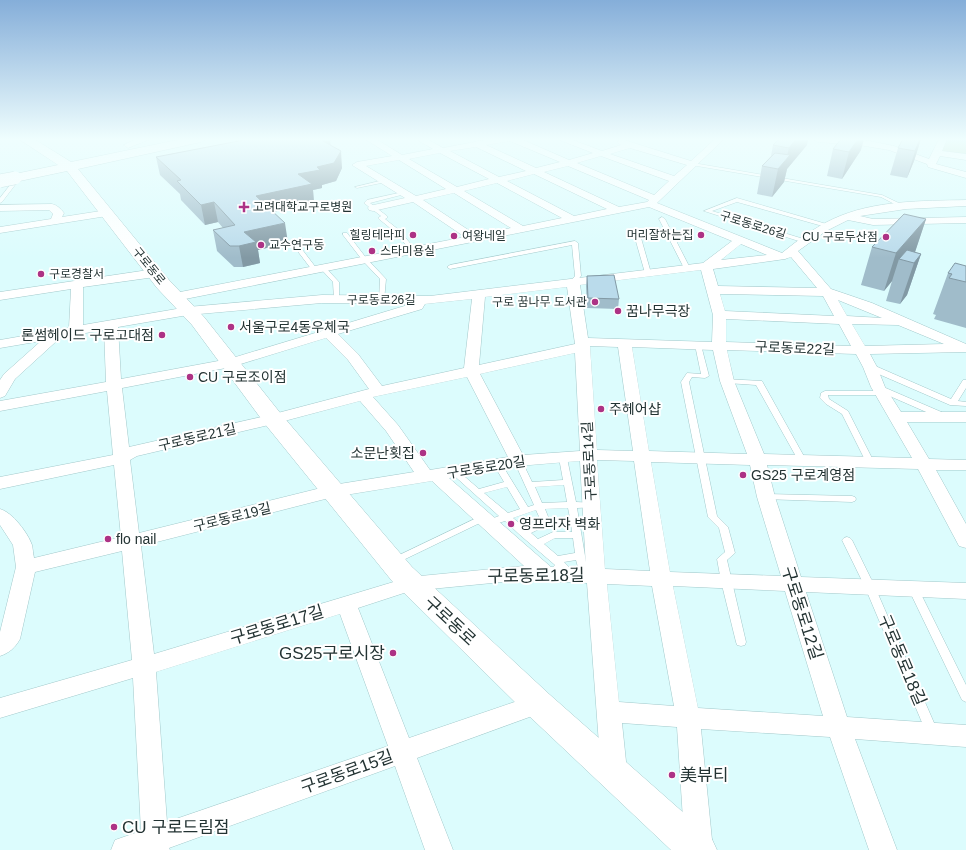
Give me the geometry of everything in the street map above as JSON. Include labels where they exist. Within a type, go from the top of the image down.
[{"type":"main road","name":"구로동로","points":[[81,179],[155,273],[231,363],[273,419],[410,584],[538,704],[698,850]]},
{"type":"street","points":[[0,186],[13,184],[10,179]]},
{"type":"street","points":[[380,179],[436,212],[474,238]]},
{"type":"street","points":[[437,179],[521,229]]},
{"type":"street","points":[[374,208],[503,179]]},
{"type":"street","points":[[551,179],[617,210]]},
{"type":"street","points":[[603,179],[739,240],[786,254],[827,292],[870,367],[880,390],[924,464],[966,541]]},
{"type":"street","points":[[0,344],[110,325],[182,304],[319,268],[617,210],[652,201],[676,180],[672,179]]},
{"type":"street","points":[[497,180],[572,219]]},
{"type":"street","name":"구로동로26길","points":[[182,304],[322,300],[421,300],[706,266],[786,254],[828,226],[847,217],[902,206],[966,203]]},
{"type":"street","points":[[0,208],[52,207],[57,217]]},
{"type":"street","points":[[0,222],[108,213]]},
{"type":"street","points":[[0,230],[57,217]]},
{"type":"street","points":[[847,217],[873,222],[966,220]]},
{"type":"street","name":"구로동로26길","points":[[706,266],[727,251],[739,240]]},
{"type":"street","name":"구로동로12길","points":[[706,266],[720,315],[719,346],[727,381],[757,459],[766,497],[839,729],[883,850]]},
{"type":"street","points":[[0,296],[155,273]]},
{"type":"street","name":"구로동로14길","points":[[573,282],[582,347],[589,455],[592,505],[591,570],[609,712],[614,774]]},
{"type":"street","points":[[76,331],[77,285]]},
{"type":"street","points":[[714,290],[827,292]]},
{"type":"street","name":"구로동로22길","points":[[827,292],[867,306],[900,322],[966,348]]},
{"type":"street","points":[[479,294],[471,371],[518,461]]},
{"type":"street","points":[[0,406],[231,363],[417,306],[421,300]]},
{"type":"street","points":[[720,315],[900,322]]},
{"type":"street","points":[[110,325],[114,385],[144,666],[156,845]]},
{"type":"street","points":[[329,333],[353,357],[371,393],[392,428],[438,474],[547,567]]},
{"type":"street","points":[[0,393],[9,377],[57,334]]},
{"type":"street","name":"구로동로22길","points":[[273,419],[371,393],[582,347],[586,342],[860,350],[966,348]]},
{"type":"street","points":[[624,343],[661,578],[688,718]]},
{"type":"street","points":[[897,418],[950,410],[966,417]]},
{"type":"street","name":"구로동로21길","points":[[0,483],[122,458],[131,452],[273,419]]},
{"type":"street","name":"구로동로20길","points":[[333,491],[518,461],[589,455],[966,465]]},
{"type":"street","name":"구로동로19길","points":[[26,567],[216,522],[333,491]]},
{"type":"street","points":[[0,514],[6,520],[22,544],[26,567],[9,639],[0,647]]},
{"type":"street","name":"구로동로18길","points":[[410,584],[523,573],[547,567],[591,570],[661,578],[966,591]]},
{"type":"street","name":"구로동로17길","points":[[0,708],[144,666],[410,584]]},
{"type":"street","points":[[346,604],[439,850]]},
{"type":"street","name":"구로동로15길","points":[[125,850],[156,845],[402,752],[538,704]]},
{"type":"street","points":[[609,712],[839,729],[934,734],[963,740]]},
{"type":"street","name":"구로동로","points":[[688,718],[698,850]]},
{"type":"lane","points":[[0,201],[10,179]]},
{"type":"lane","points":[[780,179],[882,196],[902,206]]},
{"type":"lane","points":[[357,187],[384,181]]},
{"type":"lane","points":[[403,193],[369,201],[367,203],[385,217],[381,218],[397,230],[413,250]]},
{"type":"lane","name":"구로동로26길","points":[[805,241],[707,211],[737,200],[828,226]]},
{"type":"lane","points":[[662,218],[687,268]]},
{"type":"lane","points":[[636,231],[648,273]]},
{"type":"lane","points":[[345,234],[364,260],[383,279],[382,300]]},
{"type":"lane","points":[[450,267],[575,243],[578,276],[573,282]]},
{"type":"lane","points":[[299,249],[336,282],[337,300]]},
{"type":"lane","points":[[698,345],[705,376],[690,376],[685,382],[713,518],[723,527],[730,553],[722,559],[741,642]]},
{"type":"lane","points":[[870,367],[950,410]]},
{"type":"lane","points":[[727,381],[759,383],[802,460]]},
{"type":"lane","points":[[950,410],[966,382]]},
{"type":"lane","points":[[870,462],[845,413],[838,407],[830,404],[824,398],[825,393],[880,390],[950,410],[966,404]]},
{"type":"lane","points":[[563,458],[573,505],[580,556],[591,570]]},
{"type":"lane","points":[[518,461],[546,522]]},
{"type":"lane","points":[[498,465],[525,510]]},
{"type":"lane","points":[[438,474],[477,492],[492,519],[523,533],[536,544],[547,567]]},
{"type":"lane","points":[[530,486],[568,482]]},
{"type":"lane","points":[[477,492],[509,484]]},
{"type":"lane","points":[[766,497],[852,499]]},
{"type":"lane","points":[[391,562],[492,519],[539,506],[592,505]]},
{"type":"lane","points":[[523,533],[546,522],[575,521]]},
{"type":"lane","points":[[536,544],[554,535],[577,535]]},
{"type":"lane","name":"구로동로18길","points":[[847,540],[870,587],[934,734]]},
{"type":"lane","points":[[547,567],[580,556]]},
{"type":"lane","points":[[547,567],[591,570]]},
{"type":"lane","points":[[547,567],[565,568]]},
{"type":"lane","points":[[913,588],[966,697]]},
{"type":"building","points":[[180,179],[305,179],[312,184],[256,196],[285,223],[244,232],[256,242],[239,246],[230,246],[213,230],[235,225],[214,202],[201,205],[177,181],[181,180]]},
{"type":"building","points":[[904,214],[926,219],[896,253],[872,247]]},
{"type":"building","points":[[907,250],[921,254],[914,263],[899,259]]},
{"type":"building","points":[[955,263],[966,266],[966,282],[949,278],[952,274],[948,273]]},
{"type":"building","points":[[614,275],[619,299],[588,298],[587,276]]},
{"type":"place","name":"고려대학교구로병원","points":[[244,207]]},
{"type":"place","name":"힐링테라피","points":[[413,235]]},
{"type":"place","name":"머리잘하는집","points":[[701,235]]},
{"type":"place","name":"여왕네일","points":[[454,236]]},
{"type":"place","name":"CU 구로두산점","points":[[886,237]]},
{"type":"place","name":"교수연구동","points":[[261,245]]},
{"type":"place","name":"스타미용실","points":[[372,251]]},
{"type":"place","name":"구로경찰서","points":[[41,274]]},
{"type":"place","name":"구로 꿈나무 도서관","points":[[595,302]]},
{"type":"place","name":"꿈나무극장","points":[[618,311]]},
{"type":"place","name":"서울구로4동우체국","points":[[231,327]]},
{"type":"place","name":"론썸헤이드 구로고대점","points":[[162,335]]},
{"type":"place","name":"CU 구로조이점","points":[[190,377]]},
{"type":"place","name":"주헤어샵","points":[[601,409]]},
{"type":"place","name":"소문난횟집","points":[[423,453]]},
{"type":"place","name":"GS25 구로계영점","points":[[743,475]]},
{"type":"place","name":"영프라쟈 벽화","points":[[511,524]]},
{"type":"place","name":"flo nail","points":[[108,539]]},
{"type":"place","name":"GS25구로시장","points":[[393,653]]},
{"type":"place","name":"美뷰티","points":[[672,775]]},
{"type":"place","name":"CU 구로드림점","points":[[114,827]]}]
